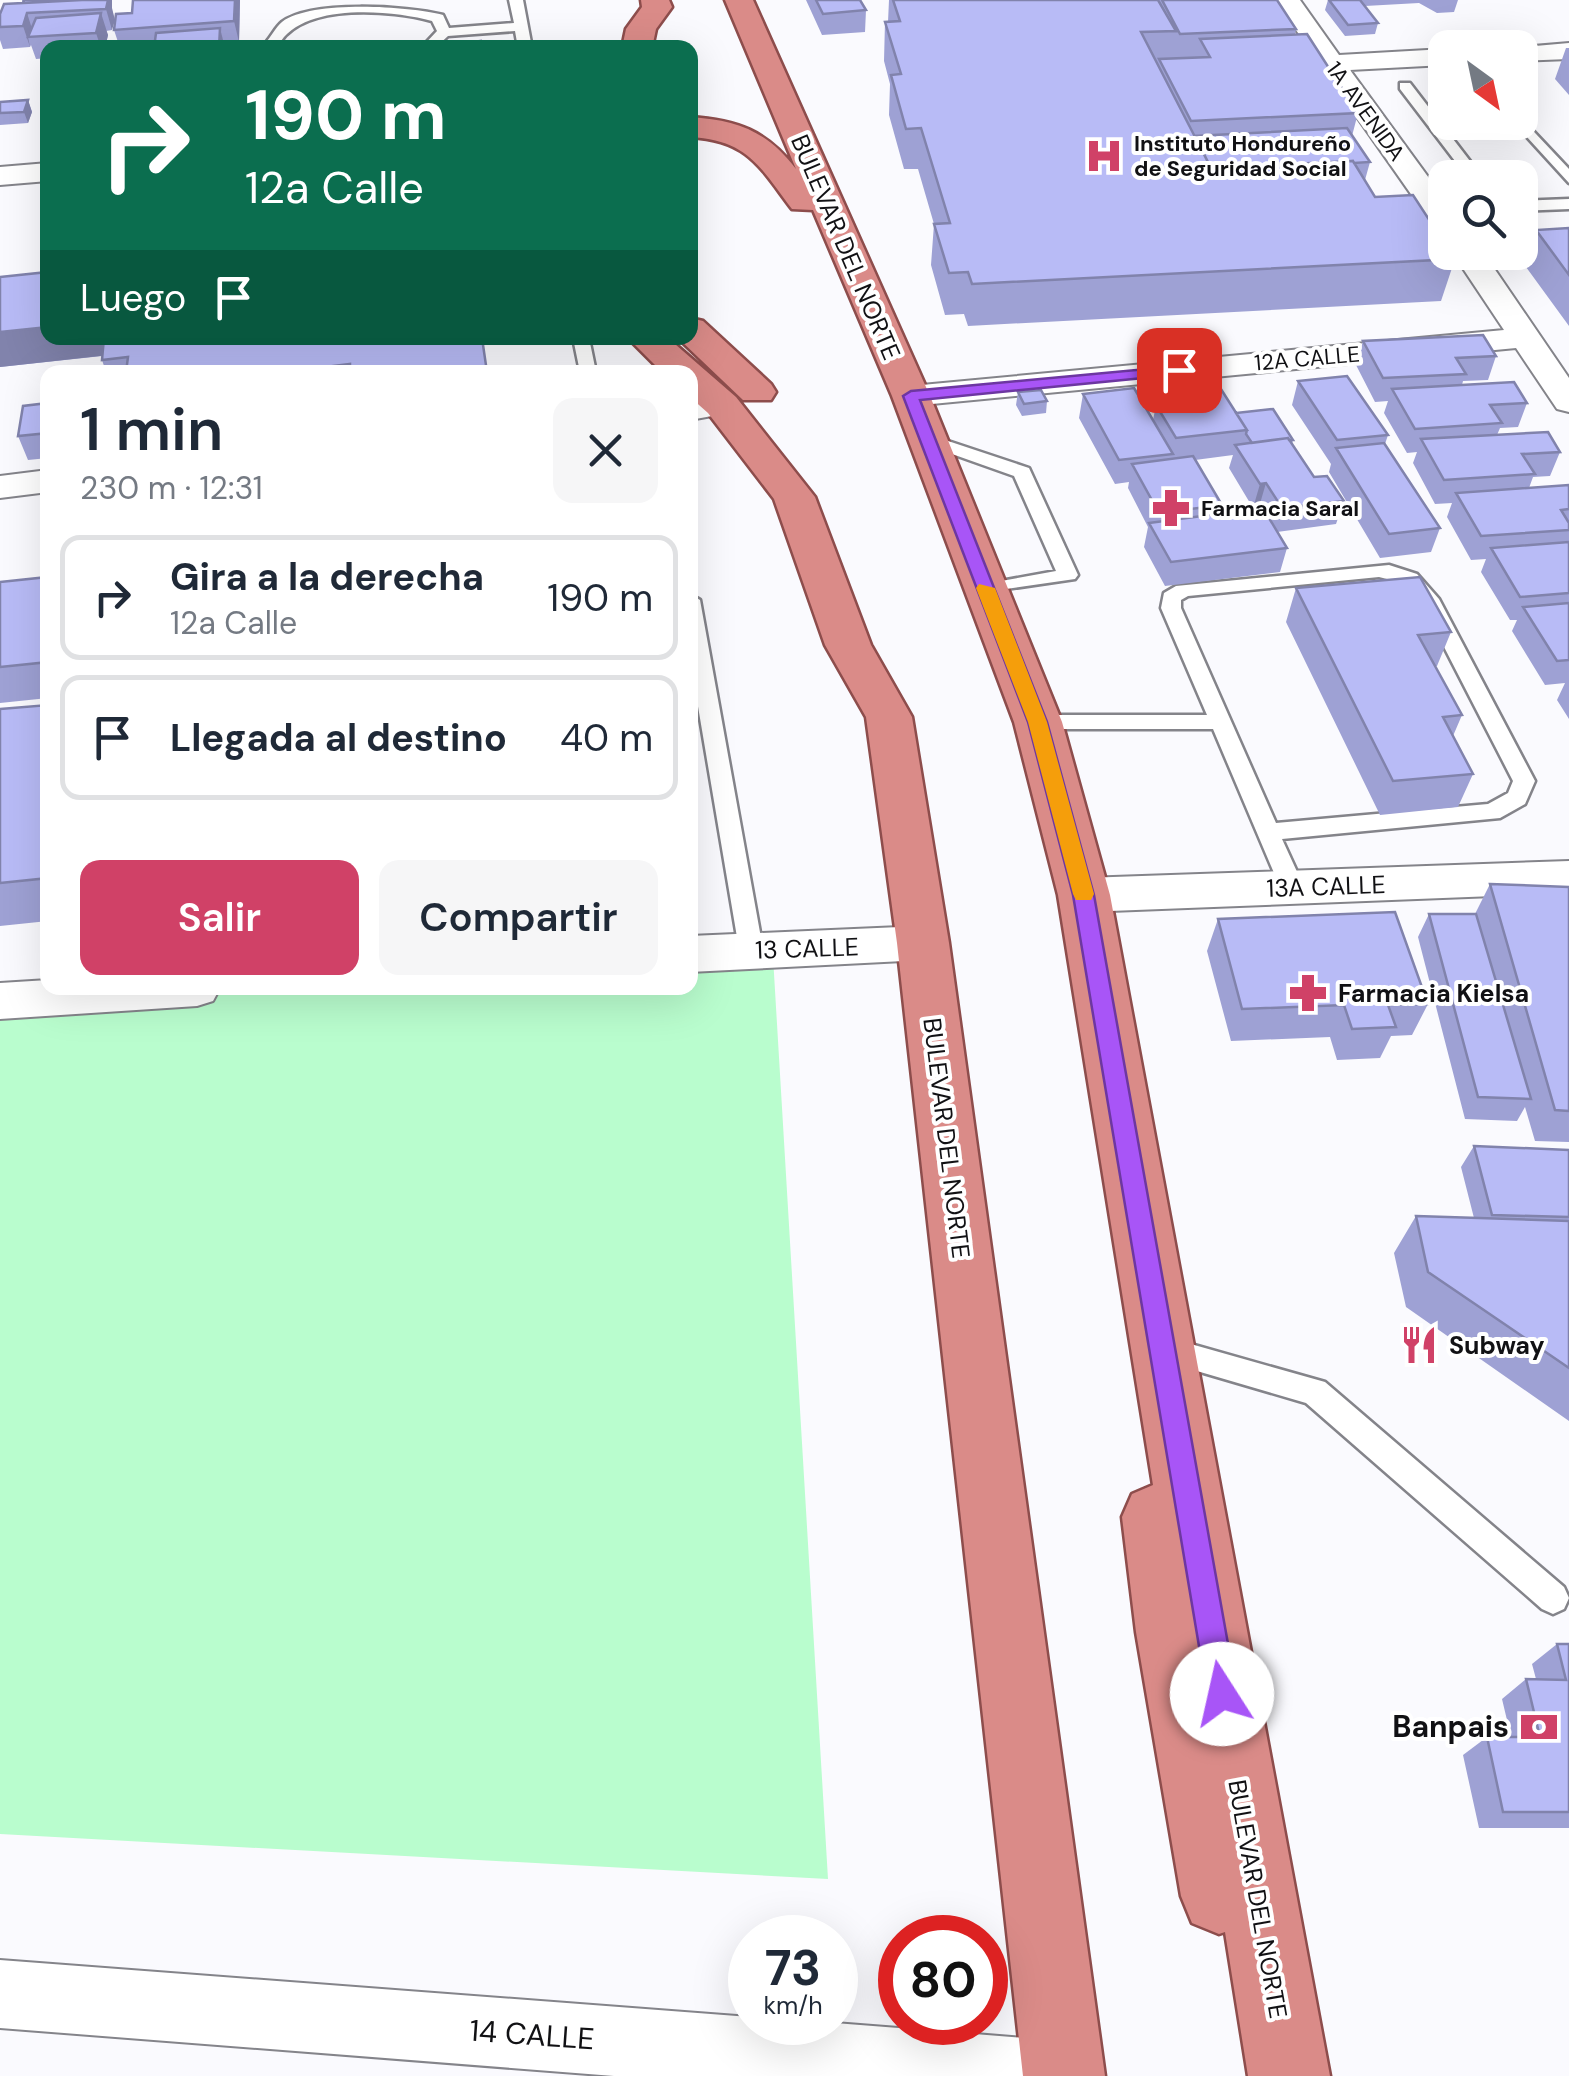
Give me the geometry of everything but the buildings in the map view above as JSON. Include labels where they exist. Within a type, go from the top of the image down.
[{"type":"highway","points":[[639,40],[641,29],[657,7],[655,0]]},
{"type":"highway","name":"BULEVAR DEL NORTE","points":[[739,0],[919,417],[1038,722],[1084,895],[1290,2076]]},
{"type":"highway","points":[[698,128],[740,132],[761,144],[816,216],[855,301],[884,388],[922,475],[1011,720],[1044,833],[1132,1338],[1170,1632],[1252,2076]]},
{"type":"highway","points":[[698,336],[777,414],[812,468],[881,628],[889,717]]},
{"type":"highway","name":"BULEVAR DEL NORTE","points":[[653,345],[672,365]]},
{"type":"highway","name":"BULEVAR DEL NORTE","points":[[698,392],[794,497],[848,645],[889,717],[923,943],[1064,2076]]},
{"type":"street","name":"1A AVENIDA","points":[[1287,0],[1428,197]]},
{"type":"street","points":[[1538,52],[1569,51]]},
{"type":"street","points":[[1332,64],[1428,58]]},
{"type":"street","points":[[0,176],[40,173]]},
{"type":"street","points":[[1538,243],[1569,242]]},
{"type":"street","points":[[1479,270],[1569,402]]},
{"type":"street","name":"12A CALLE","points":[[919,417],[1523,338]]},
{"type":"street","points":[[0,486],[40,483]]},
{"type":"street","name":"13A CALLE","points":[[1084,895],[1569,878]]},
{"type":"street","name":"13 CALLE","points":[[698,953],[923,943]]},
{"type":"street","points":[[0,1001],[91,995]]},
{"type":"street","name":"14 CALLE","points":[[0,1994],[1064,2076]]},
{"type":"lane","points":[[516,0],[523,40]]},
{"type":"lane","points":[[275,40],[289,22],[322,15],[422,12],[438,18],[444,32]]},
{"type":"lane","points":[[436,40],[444,32],[521,26]]},
{"type":"lane","points":[[1405,86],[1462,160]]},
{"type":"lane","points":[[1536,140],[1569,178]]},
{"type":"lane","points":[[1538,205],[1569,204]]},
{"type":"lane","points":[[919,417],[1022,472],[1068,575],[986,589]]},
{"type":"lane","points":[[1267,832],[1492,812],[1517,798],[1524,780],[1432,604],[1414,578],[1397,570],[1184,590],[1171,597],[1171,608],[1267,832],[1292,887]]},
{"type":"lane","points":[[698,646],[751,950]]},
{"type":"lane","points":[[1038,722],[1221,722]]},
{"type":"lane","points":[[1162,1349],[1316,1392],[1553,1598]]},
{"type":"green space","points":[[772,940],[828,1879],[0,1834],[0,985],[40,985],[40,995],[698,995],[698,945]]},
{"type":"slow traffic","points":[[985,588],[1038,722],[1083,894]]},
{"type":"place","name":"Instituto Hondureño de Seguridad Social","points":[[1104,156]]},
{"type":"place","name":"Farmacia Saral","points":[[1171,508]]},
{"type":"place","name":"Farmacia Kielsa","points":[[1308,993]]},
{"type":"place","name":"Subway","points":[[1419,1345]]},
{"type":"place","name":"Banpais","points":[[1539,1727]]},
{"type":"route","points":[[1179,370],[911,396],[1038,722],[1084,895],[1222,1694]]}]
